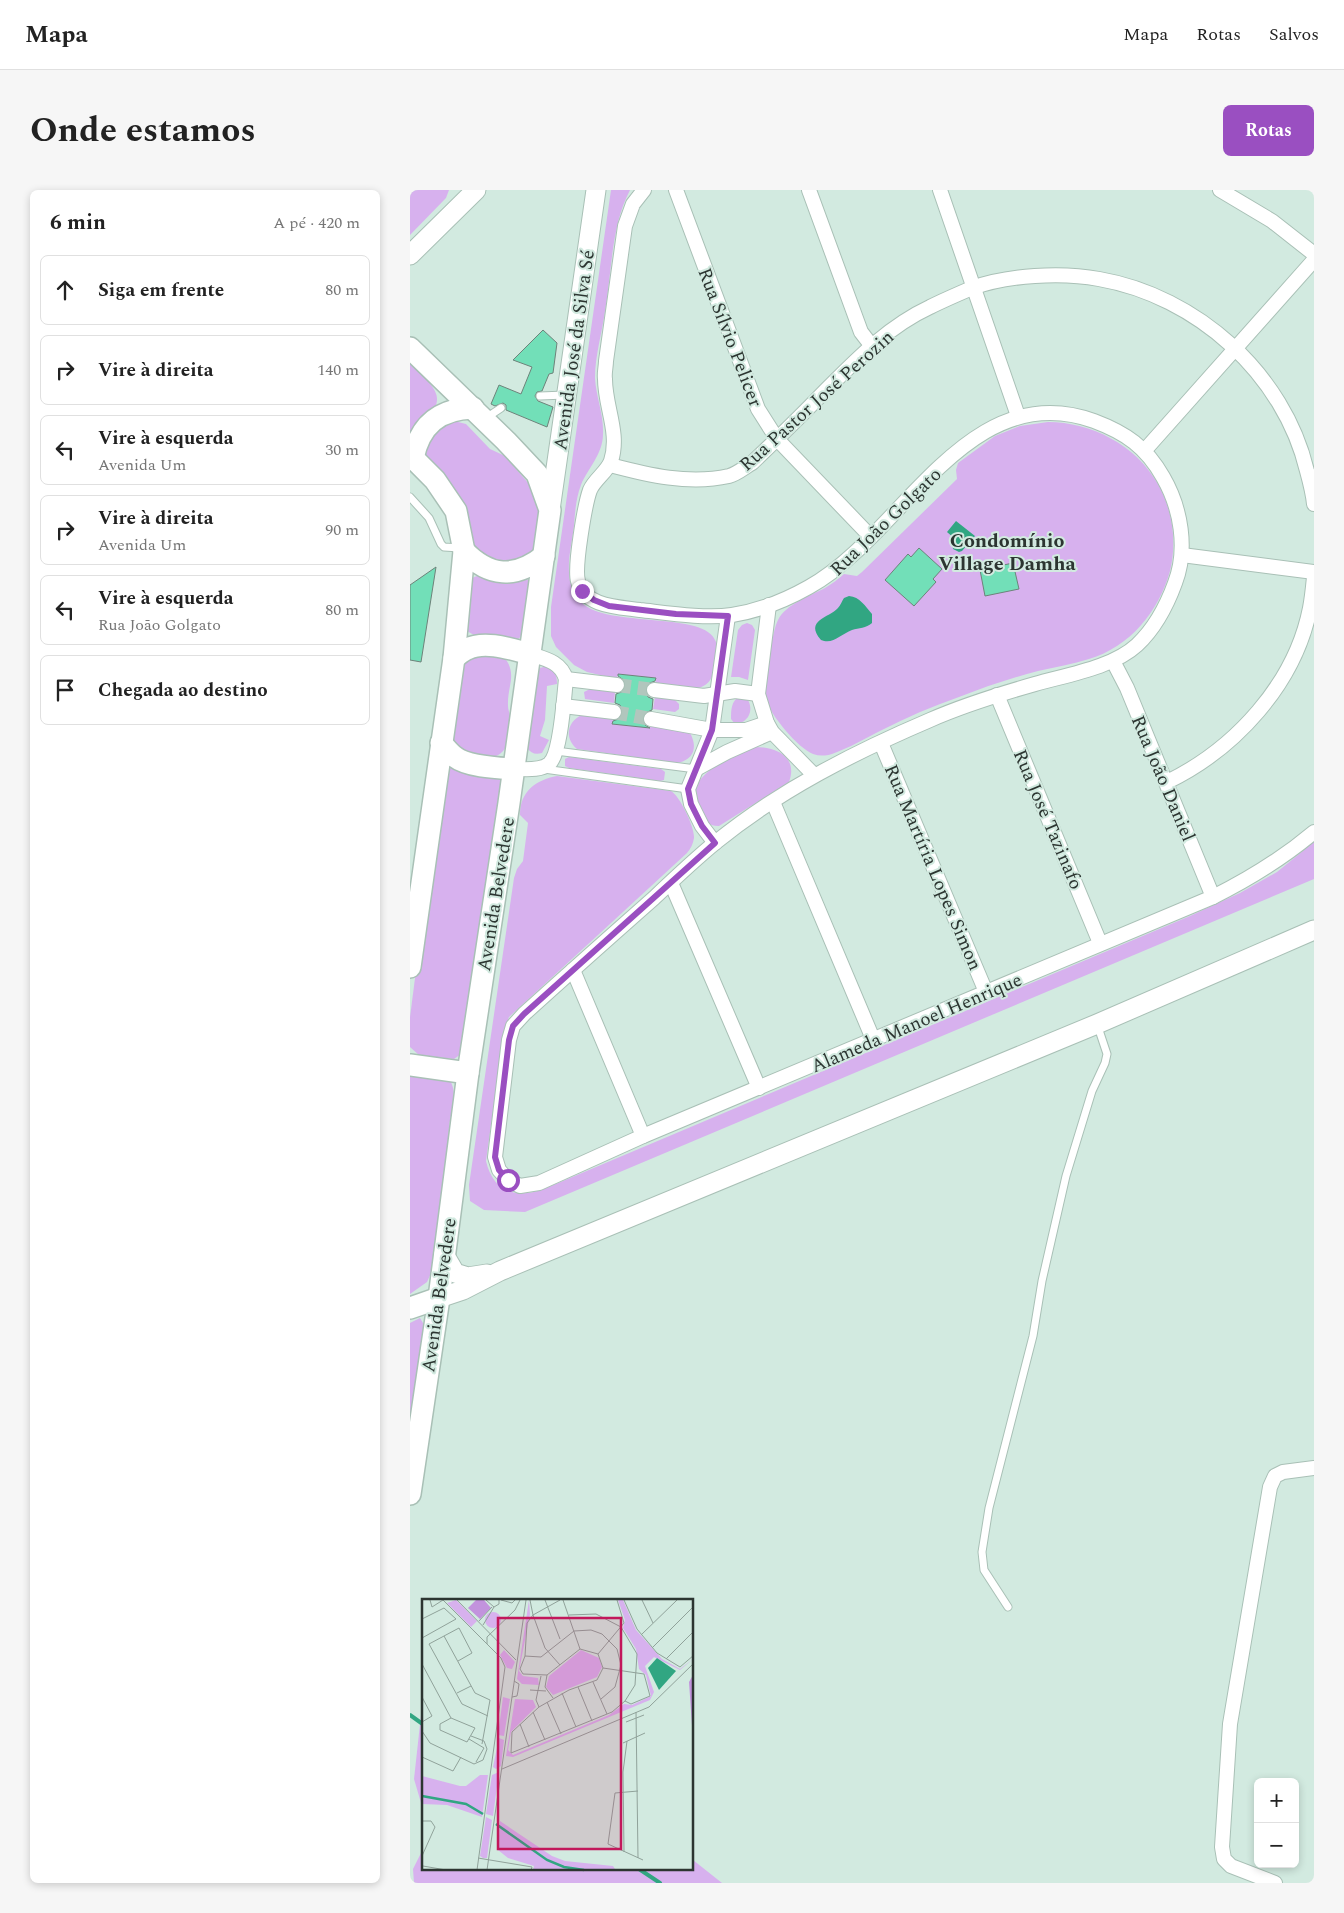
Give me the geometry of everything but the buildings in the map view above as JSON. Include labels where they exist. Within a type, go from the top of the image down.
[{"type":"main road","name":"Avenida Belvedere","points":[[410,348],[486,412],[537,474],[550,510],[514,769],[468,1073],[439,1298],[410,1494]]},
{"type":"main road","points":[[410,967],[454,658],[464,549],[456,511],[435,480],[412,457],[420,435],[437,417],[460,408],[486,412]]},
{"type":"main road","points":[[464,549],[481,566],[503,572],[518,571],[532,566],[544,556]]},
{"type":"main road","points":[[454,658],[467,648],[482,645],[509,648],[530,654]]},
{"type":"main road","points":[[441,743],[454,757],[465,762],[496,768],[514,769]]},
{"type":"main road","points":[[410,1065],[468,1073]]},
{"type":"main road","points":[[410,1308],[439,1298]]},
{"type":"street","points":[[410,255],[461,197],[476,190]]},
{"type":"street","points":[[584,190],[588,197],[592,217]]},
{"type":"street","name":"Avenida José da Silva Sé","points":[[550,510],[596,190]]},
{"type":"street","points":[[610,465],[613,422],[604,381],[606,361],[625,226],[633,204],[644,190]]},
{"type":"street","name":"Rua Sílvio Pelicer","points":[[676,190],[758,409],[777,439],[871,536]]},
{"type":"street","points":[[809,190],[861,332],[871,345]]},
{"type":"street","points":[[940,190],[1018,416]]},
{"type":"street","points":[[1220,190],[1272,220],[1314,254]]},
{"type":"street","points":[[642,1136],[573,970],[715,843],[814,775],[933,718],[997,695],[1113,662],[1136,646],[1154,624],[1167,602],[1178,578],[1182,555],[1181,527],[1175,504],[1165,480],[1145,450],[1314,260]]},
{"type":"street","name":"Rua Pastor José Perozin","points":[[610,465],[662,477],[699,480],[730,476],[752,463],[871,345],[897,326],[928,308],[973,288],[1015,278],[1054,276],[1099,279],[1140,290],[1176,306],[1205,324],[1236,348],[1267,384],[1289,419],[1304,457],[1314,504]]},
{"type":"street","name":"Rua João Golgato","points":[[610,465],[596,479],[588,494],[577,564],[577,580],[582,591],[594,600],[609,606],[676,614],[728,616],[769,605],[808,589],[838,570],[961,447],[989,428],[1018,416],[1043,413],[1080,416],[1114,428],[1145,450]]},
{"type":"street","points":[[1182,555],[1314,572]]},
{"type":"street","points":[[1167,782],[1191,770],[1218,751],[1248,725],[1273,693],[1296,650],[1310,608],[1314,577]]},
{"type":"street","points":[[769,605],[758,694],[769,727],[814,775]]},
{"type":"street","points":[[715,843],[702,826],[691,804],[688,789],[712,730],[728,616]]},
{"type":"street","points":[[514,769],[539,768],[549,763],[556,751],[563,706],[566,679],[564,671],[559,665],[530,654]]},
{"type":"street","name":"Rua João Daniel","points":[[1113,662],[1127,688],[1213,897]]},
{"type":"street","points":[[566,679],[617,685]]},
{"type":"street","points":[[654,690],[704,696],[742,690],[758,694]]},
{"type":"street","name":"Rua José Tazinafo","points":[[997,695],[1100,944]]},
{"type":"street","points":[[563,706],[614,712]]},
{"type":"street","points":[[651,719],[712,730],[746,730],[769,727]]},
{"type":"street","points":[[696,769],[769,727]]},
{"type":"street","name":"Rua Martíria Lopes Simon","points":[[881,743],[986,992]]},
{"type":"street","points":[[773,802],[873,1040]]},
{"type":"street","name":"Alameda Manoel Henrique","points":[[573,970],[513,1026],[509,1040],[495,1157],[499,1170],[508,1180],[520,1186],[539,1183],[642,1136],[1213,897],[1253,877],[1290,852],[1314,832]]},
{"type":"street","points":[[670,883],[758,1088]]},
{"type":"street","points":[[439,1298],[463,1290],[500,1271],[1097,1024],[1314,930]]},
{"type":"street","points":[[444,1254],[455,1273],[473,1276],[500,1271]]},
{"type":"street","points":[[1275,1883],[1231,1866],[1224,1859],[1222,1848],[1230,1724],[1270,1487],[1275,1476],[1283,1472],[1314,1468]]},
{"type":"lane","points":[[540,396],[567,394]]},
{"type":"lane","points":[[410,497],[429,518],[444,547],[464,549]]},
{"type":"lane","points":[[556,751],[696,769]]},
{"type":"lane","points":[[539,768],[688,789]]},
{"type":"lane","points":[[1008,1607],[984,1570],[982,1552],[989,1508],[1033,1336],[1042,1281],[1066,1176],[1092,1091],[1105,1063],[1107,1054],[1097,1024]]},
{"type":"shaded area","points":[[410,190],[449,190],[446,198],[410,235]]},
{"type":"shaded area","points":[[611,190],[630,190],[619,218],[596,361],[595,378],[603,434],[601,448],[581,485],[578,495],[569,575],[575,594],[581,602],[594,610],[612,615],[676,622],[694,626],[708,632],[717,645],[713,675],[708,683],[694,689],[655,684],[656,678],[618,674],[617,679],[587,672],[574,665],[556,647],[551,636],[551,607]]},
{"type":"shaded area","points":[[410,362],[429,382],[437,397],[436,405],[432,412],[410,432]]},
{"type":"shaded area","points":[[454,421],[466,424],[490,449],[505,456],[529,484],[539,512],[539,541],[533,551],[518,564],[486,560],[473,545],[425,460],[424,444],[441,426]]},
{"type":"shaded area","points":[[1048,422],[1080,426],[1111,438],[1138,458],[1149,470],[1163,494],[1172,527],[1172,560],[1165,586],[1141,626],[1117,646],[1083,661],[1038,671],[949,700],[910,716],[832,754],[818,755],[807,751],[779,722],[766,699],[767,672],[771,647],[778,620],[782,614],[792,605],[828,586],[844,574],[857,576],[862,572],[957,479],[956,470],[958,463],[995,436],[1020,426]]},
{"type":"shaded area","points":[[956,521],[975,536],[959,552],[953,549],[952,543],[955,539],[947,532]]},
{"type":"shaded area","points":[[477,576],[496,581],[525,578],[529,581],[524,634],[518,639],[474,635],[465,630],[472,578]]},
{"type":"shaded area","points":[[849,596],[856,598],[865,605],[872,614],[872,623],[852,630],[833,640],[821,640],[816,633],[815,628],[817,624],[839,607],[844,598]]},
{"type":"shaded area","points":[[747,623],[752,625],[755,630],[748,680],[731,677],[738,630]]},
{"type":"shaded area","points":[[469,652],[504,657],[510,669],[511,680],[508,706],[511,729],[506,746],[501,753],[495,756],[479,756],[454,744],[453,687]]},
{"type":"shaded area","points":[[547,666],[555,673],[557,684],[547,686],[545,720],[540,736],[549,740],[542,753],[535,754],[527,748],[536,673],[540,668]]},
{"type":"shaded area","points":[[590,689],[615,692],[614,703],[585,699],[584,692]]},
{"type":"shaded area","points":[[740,696],[748,700],[750,712],[746,719],[735,724],[731,719],[731,709],[735,700]]},
{"type":"shaded area","points":[[655,697],[675,700],[679,704],[679,709],[675,712],[653,709]]},
{"type":"shaded area","points":[[584,714],[613,718],[613,724],[650,728],[651,723],[690,733],[694,743],[693,752],[687,759],[677,763],[577,749],[570,739],[569,729],[574,720]]},
{"type":"shaded area","points":[[751,747],[768,748],[782,754],[790,765],[789,782],[719,826],[709,824],[695,796],[700,780],[707,772],[725,760]]},
{"type":"shaded area","points":[[569,757],[661,769],[665,772],[664,780],[569,768],[565,766],[565,759]]},
{"type":"shaded area","points":[[447,768],[485,773],[493,775],[502,781],[461,1054],[454,1059],[419,1055],[410,1047],[410,1017],[441,777]]},
{"type":"shaded area","points":[[557,776],[671,791],[679,799],[686,813],[694,833],[694,838],[692,846],[687,853],[509,1017],[504,1031],[486,1161],[489,1172],[494,1180],[500,1186],[515,1193],[534,1192],[544,1189],[1190,916],[1240,893],[1277,872],[1314,842],[1314,879],[525,1212],[484,1210],[470,1201],[469,1185],[514,878],[517,869],[523,861],[528,823],[520,815],[521,807],[526,793],[531,788],[542,780]]},
{"type":"shaded area","points":[[417,1072],[449,1079],[453,1086],[454,1094],[449,1127],[450,1143],[432,1271],[427,1282],[410,1294],[410,1077]]},
{"type":"shaded area","points":[[420,1318],[426,1328],[410,1437],[410,1323]]},
{"type":"shaded area","points":[[422,1706],[422,1806],[414,1779]]},
{"type":"shaded area","points":[[422,1851],[422,1870],[694,1870],[694,1861],[722,1883],[414,1883],[413,1869]]},
{"type":"waterway","points":[[410,1715],[422,1724]]},
{"type":"waterway","points":[[640,1870],[660,1883]]},
{"type":"tunnel","points":[[617,685],[654,690]]},
{"type":"tunnel","points":[[614,712],[651,719]]},
{"type":"district","name":"Condomínio Village Damha","points":[[1007,552]]},
{"type":"route","points":[[508,1180],[499,1170],[495,1157],[496,1136],[509,1040],[513,1026],[524,1014],[715,843],[702,826],[691,804],[688,789],[712,730],[728,616],[676,614],[609,606],[594,600],[582,591]]}]
